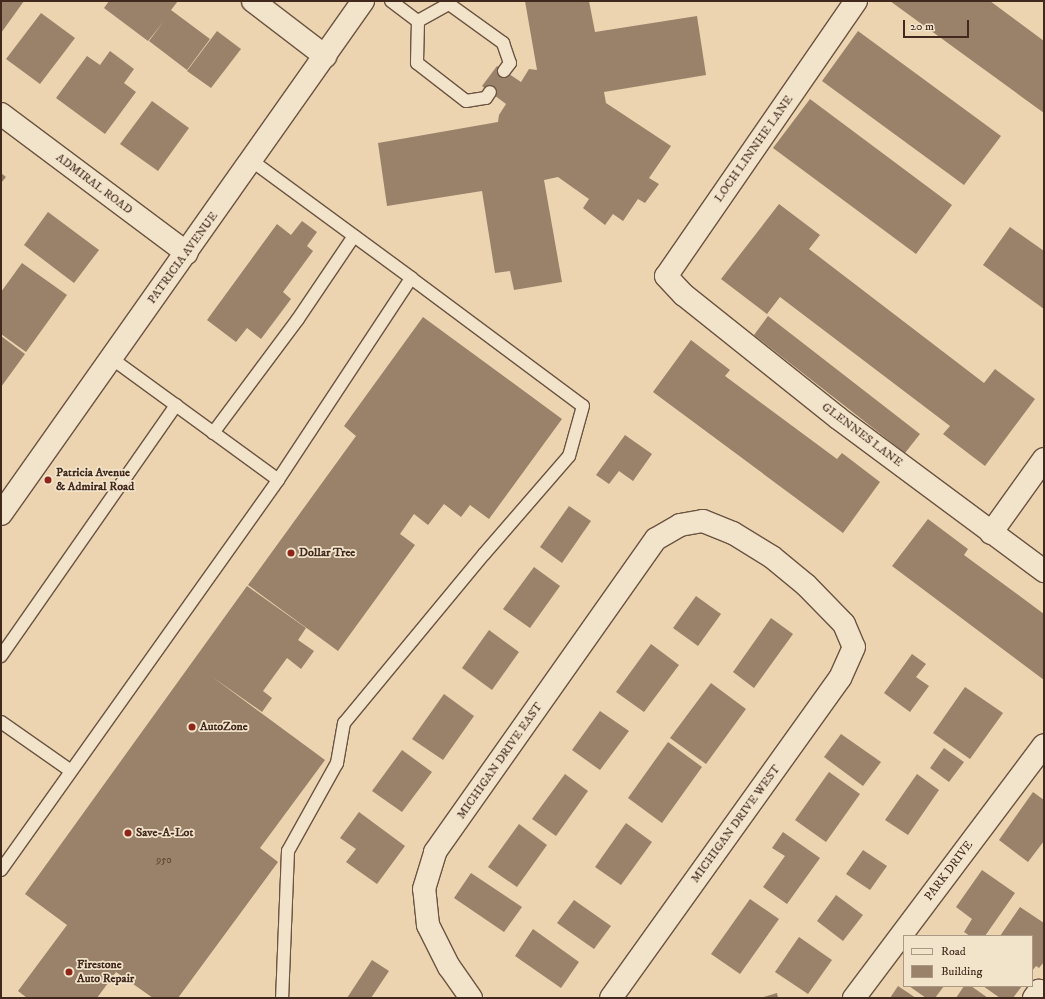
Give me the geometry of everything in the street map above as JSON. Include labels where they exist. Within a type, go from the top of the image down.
[{"type":"street","points":[[253,1],[325,56]]},
{"type":"street","name":"PATRICIA AVENUE","points":[[1,514],[252,161],[363,1]]},
{"type":"street","name":"LOCH LINNHE LANE","points":[[684,295],[666,276],[856,1]]},
{"type":"street","name":"ADMIRAL ROAD","points":[[1,114],[187,253]]},
{"type":"street","name":"GLENNES LANE","points":[[684,295],[838,418],[1044,571]]},
{"type":"street","points":[[991,533],[1044,459]]},
{"type":"street","name":"MICHIGAN DRIVE WEST","points":[[611,998],[840,678],[854,647],[844,624],[806,585],[772,557],[733,532],[703,521],[680,525],[656,539]]},
{"type":"street","name":"MICHIGAN DRIVE EAST","points":[[471,998],[449,968],[428,925],[424,889],[435,852],[656,539]]},
{"type":"street","name":"PARK DRIVE","points":[[854,998],[1044,745]]},
{"type":"lane","points":[[391,1],[418,21]]},
{"type":"lane","points":[[418,21],[450,3],[503,43],[510,64],[504,71]]},
{"type":"lane","points":[[418,21],[417,63],[466,101],[486,98],[490,92]]},
{"type":"lane","points":[[252,161],[583,406],[569,456],[484,554],[344,723],[337,763],[288,851],[282,998]]},
{"type":"lane","points":[[213,432],[298,319],[354,236]]},
{"type":"lane","points":[[1,870],[278,480],[412,278]]},
{"type":"lane","points":[[111,358],[278,480]]},
{"type":"lane","points":[[1,656],[176,405]]},
{"type":"lane","points":[[1,722],[71,771]]},
{"type":"building","points":[[1,1],[24,1],[1,33]]},
{"type":"building","points":[[109,1],[178,1],[171,10],[210,39],[187,70],[149,41],[164,21],[148,41],[104,8]]},
{"type":"building","points":[[525,1],[589,1],[595,32],[697,16],[706,75],[604,92],[606,103],[671,146],[649,178],[659,184],[645,203],[638,199],[623,221],[613,214],[605,225],[583,208],[589,199],[558,177],[544,180],[562,282],[514,290],[510,271],[495,273],[482,191],[387,206],[378,143],[498,122],[499,115],[506,104],[482,86],[497,66],[521,82],[529,69],[537,70]]},
{"type":"building","points":[[890,1],[990,1],[1044,41],[1044,113]]},
{"type":"building","points":[[41,13],[75,38],[40,84],[6,59]]},
{"type":"building","points":[[217,31],[241,49],[211,88],[187,71]]},
{"type":"building","points":[[858,31],[1001,136],[964,185],[822,81]]},
{"type":"building","points":[[110,51],[134,69],[124,83],[136,92],[105,134],[56,98],[87,56],[100,65]]},
{"type":"building","points":[[810,99],[952,205],[916,254],[773,148]]},
{"type":"building","points":[[152,101],[189,128],[158,171],[120,144]]},
{"type":"building","points":[[1,173],[6,177],[1,183]]},
{"type":"building","points":[[779,204],[820,235],[809,249],[984,383],[995,369],[1035,399],[985,466],[943,434],[950,426],[780,297],[767,314],[721,279]]},
{"type":"building","points":[[48,212],[99,250],[74,283],[24,245]]},
{"type":"building","points":[[302,221],[317,232],[307,246],[313,251],[283,292],[291,299],[261,339],[247,328],[236,342],[207,320],[277,224],[291,235]]},
{"type":"building","points":[[1010,227],[1044,251],[1044,309],[983,265]]},
{"type":"building","points":[[22,263],[67,295],[26,352],[1,334],[1,292]]},
{"type":"building","points":[[768,316],[920,434],[905,453],[754,335]]},
{"type":"building","points":[[423,317],[562,419],[489,519],[470,505],[461,517],[444,504],[428,525],[414,514],[400,534],[415,545],[338,651],[248,585],[356,436],[344,426]]},
{"type":"building","points":[[1,336],[25,354],[1,387]]},
{"type":"building","points":[[691,340],[730,370],[725,376],[837,459],[842,453],[880,482],[843,533],[653,392]]},
{"type":"building","points":[[625,435],[652,454],[633,481],[619,471],[609,484],[596,475]]},
{"type":"building","points":[[569,506],[591,521],[562,563],[540,547]]},
{"type":"building","points":[[928,519],[968,549],[964,555],[1044,614],[1044,680],[892,566]]},
{"type":"building","points":[[534,567],[560,586],[530,628],[503,609]]},
{"type":"building","points":[[247,586],[306,628],[298,640],[314,651],[301,669],[287,658],[263,691],[272,698],[262,712],[211,676],[325,760],[260,848],[278,862],[178,998],[153,998],[116,972],[97,998],[27,998],[18,991],[67,925],[25,894]]},
{"type":"building","points":[[696,596],[721,614],[698,646],[673,628]]},
{"type":"building","points":[[771,618],[793,634],[754,688],[733,672]]},
{"type":"building","points":[[489,630],[519,652],[492,690],[462,668]]},
{"type":"building","points":[[651,644],[679,665],[644,712],[616,692]]},
{"type":"building","points":[[912,654],[926,664],[916,677],[929,686],[910,712],[884,693]]},
{"type":"building","points":[[711,683],[746,709],[706,764],[670,738]]},
{"type":"building","points":[[965,687],[1003,713],[970,759],[933,733]]},
{"type":"building","points":[[444,694],[474,716],[443,760],[412,739]]},
{"type":"building","points":[[600,711],[629,731],[600,770],[572,750]]},
{"type":"building","points":[[841,734],[881,762],[863,786],[824,757]]},
{"type":"building","points":[[668,742],[702,767],[662,823],[628,798]]},
{"type":"building","points":[[944,748],[964,762],[949,782],[930,768]]},
{"type":"building","points":[[402,750],[432,772],[402,812],[372,791]]},
{"type":"building","points":[[829,772],[860,794],[826,842],[795,820]]},
{"type":"building","points":[[565,774],[588,791],[556,836],[532,819]]},
{"type":"building","points":[[917,774],[939,790],[908,835],[885,820]]},
{"type":"building","points":[[1033,792],[1044,800],[1044,841],[1028,862],[999,840]]},
{"type":"building","points":[[359,812],[405,846],[377,884],[346,862],[356,849],[340,838]]},
{"type":"building","points":[[626,823],[652,842],[621,885],[595,867]]},
{"type":"building","points":[[519,824],[547,845],[517,887],[488,867]]},
{"type":"building","points":[[783,832],[820,858],[787,904],[763,887],[785,856],[772,848]]},
{"type":"building","points":[[863,850],[887,866],[870,890],[846,874]]},
{"type":"building","points":[[982,870],[1015,893],[986,935],[968,935],[964,932],[972,919],[956,907]]},
{"type":"building","points":[[471,873],[522,907],[504,932],[454,898]]},
{"type":"building","points":[[836,895],[863,915],[843,941],[817,921]]},
{"type":"building","points":[[750,899],[779,919],[740,974],[711,954]]},
{"type":"building","points":[[574,900],[611,926],[594,949],[557,923]]},
{"type":"building","points":[[1020,907],[1044,923],[1044,962],[1039,968],[1036,966],[1033,970],[1033,935],[1001,935]]},
{"type":"building","points":[[533,929],[579,962],[561,988],[515,956]]},
{"type":"building","points":[[799,937],[832,960],[808,994],[775,972]]},
{"type":"building","points":[[372,960],[389,971],[371,998],[347,998]]},
{"type":"building","points":[[898,986],[916,998],[890,998]]},
{"type":"building","points":[[910,987],[943,987],[935,998],[926,998]]},
{"type":"building","points":[[963,987],[972,987],[988,998],[956,998]]},
{"type":"building","points":[[984,987],[1021,987],[1013,998],[1000,998]]},
{"type":"building","points":[[777,993],[778,998],[760,998]]},
{"type":"place","name":"Patricia Avenue & Admiral Road","points":[[48,480]]},
{"type":"place","name":"Dollar Tree","points":[[291,553]]},
{"type":"place","name":"AutoZone","points":[[192,727]]},
{"type":"place","name":"Save-A-Lot","points":[[128,833]]},
{"type":"place","name":"Firestone Auto Repair","points":[[69,972]]}]
